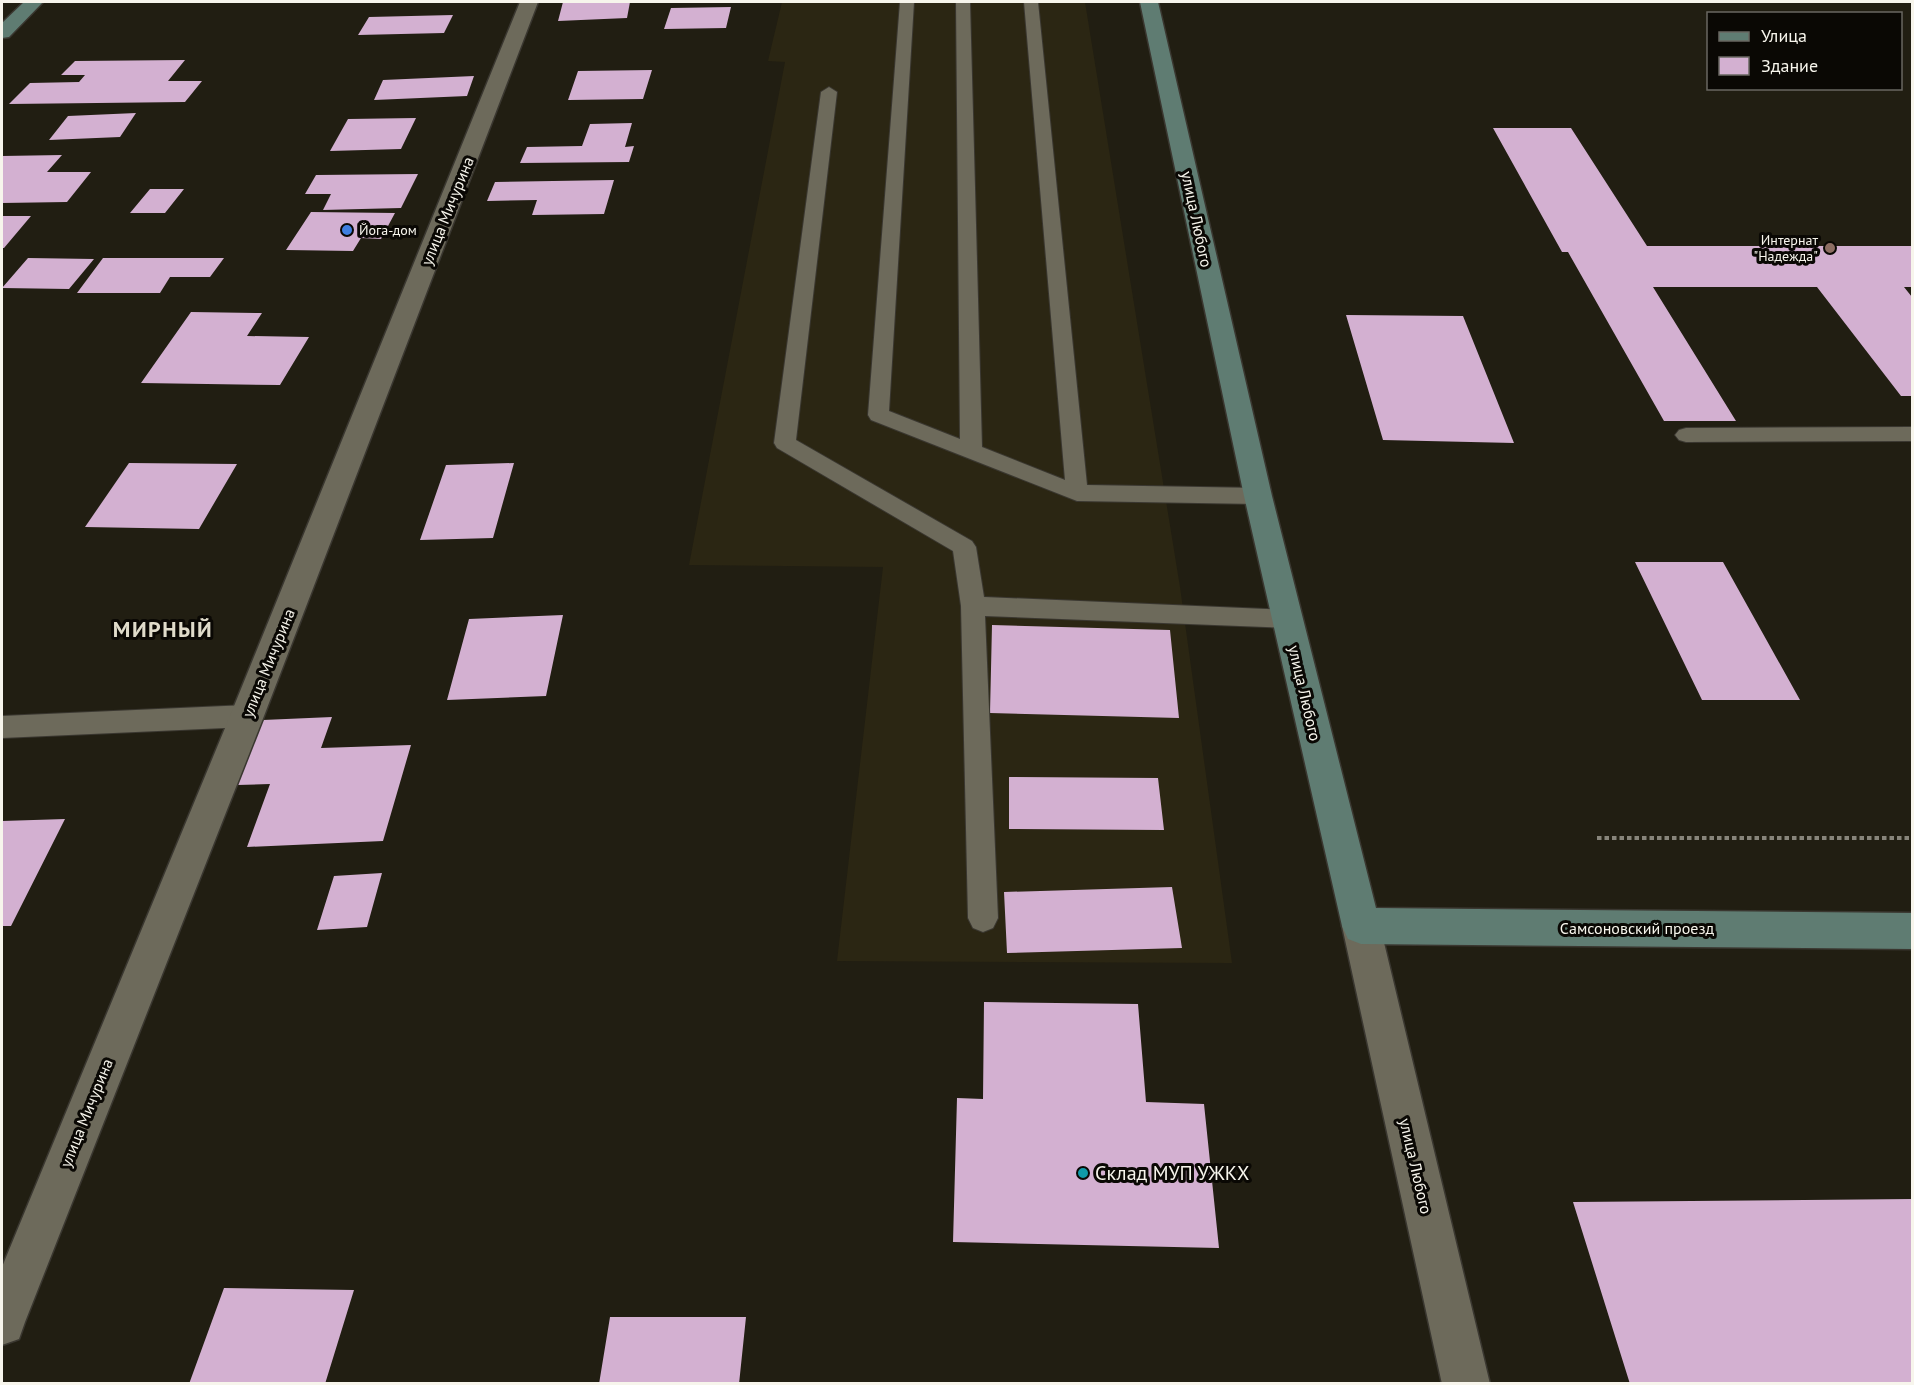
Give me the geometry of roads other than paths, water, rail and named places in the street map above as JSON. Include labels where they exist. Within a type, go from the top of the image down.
[{"type":"street","points":[[2,33],[34,2]]},
{"type":"street","name":"улица Мичурина","points":[[2,1322],[247,716],[529,2]]},
{"type":"street","name":"улица Любого","points":[[1149,2],[1258,496],[1361,926],[1466,1383]]},
{"type":"street","name":"Самсоновский проезд","points":[[1361,926],[1912,931]]},
{"type":"lane","points":[[907,2],[878,415],[1077,494],[1258,496]]},
{"type":"lane","points":[[963,2],[971,451]]},
{"type":"lane","points":[[1031,2],[1077,494]]},
{"type":"lane","points":[[829,92],[785,443],[964,546],[974,606],[983,918]]},
{"type":"lane","points":[[1686,435],[1912,434]]},
{"type":"lane","points":[[974,606],[1288,619]]},
{"type":"lane","points":[[2,727],[247,716]]},
{"type":"place","name":"Йога-дом","points":[[347,230]]},
{"type":"place","name":"Интернат \"Надежда\"","points":[[1830,248]]},
{"type":"place","name":"Склад МУП УЖКХ","points":[[1083,1173]]},
{"type":"district","name":"МИРНЫЙ","points":[[163,629]]}]
